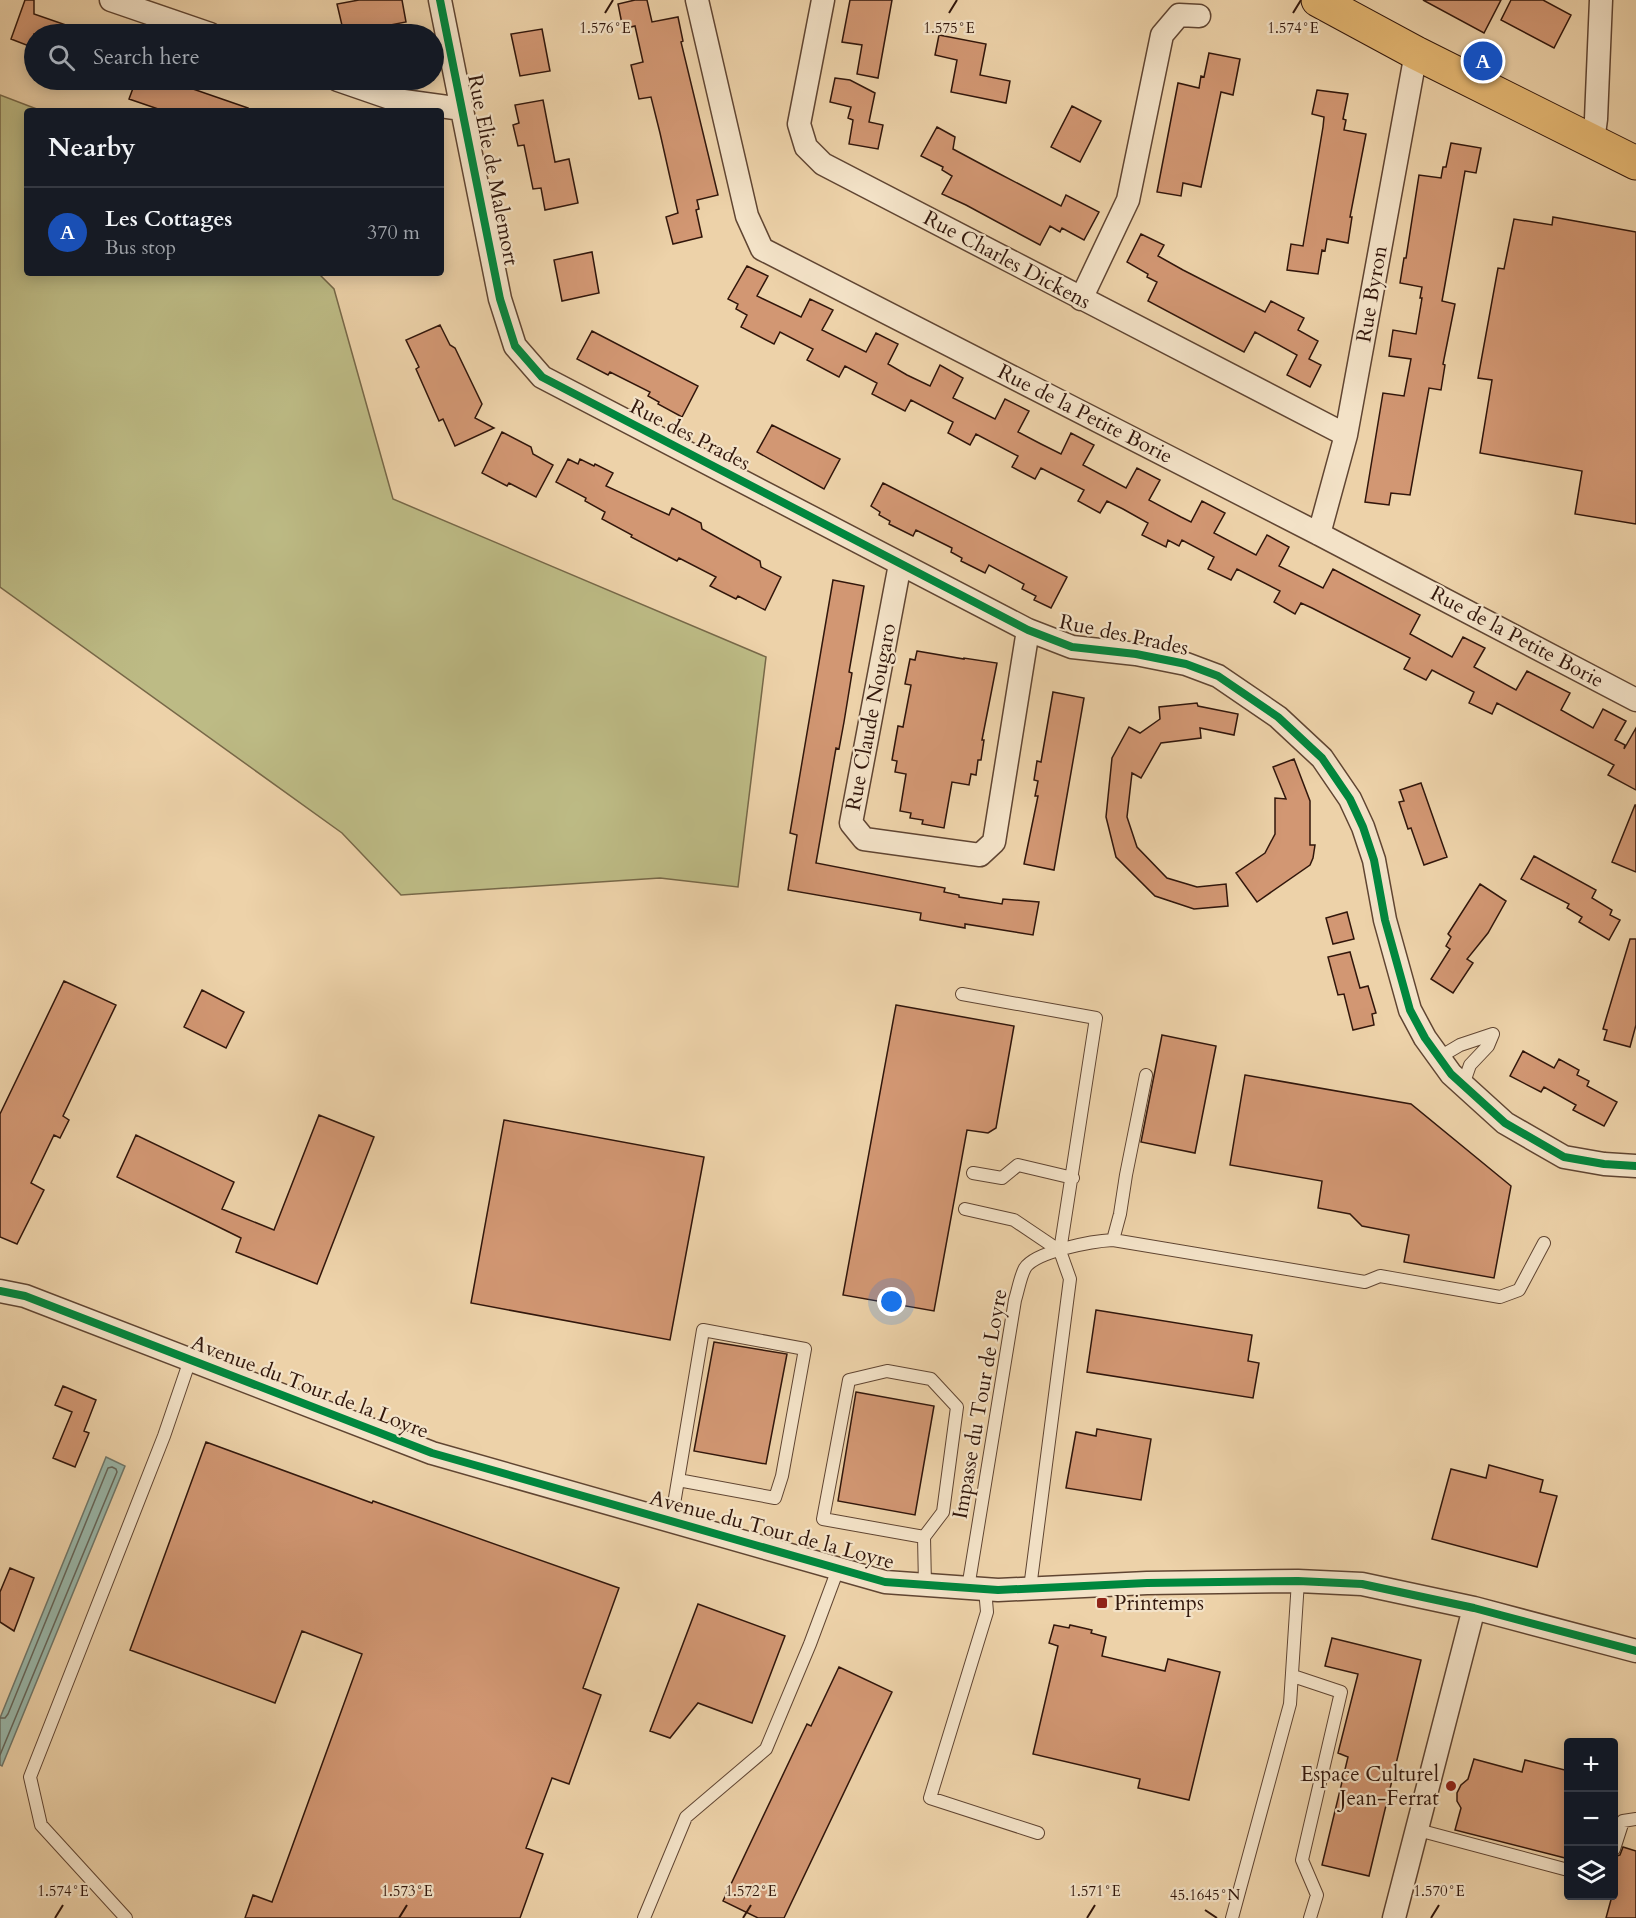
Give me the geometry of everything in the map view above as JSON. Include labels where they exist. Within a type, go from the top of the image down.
[{"type":"main road","points":[[1318,0],[1416,53],[1636,163]]},
{"type":"street","points":[[111,0],[181,24]]},
{"type":"street","name":"Rue Elie de Malemort","points":[[440,0],[500,299],[515,346]]},
{"type":"street","name":"Rue de la Petite Borie","points":[[697,0],[747,216],[762,249],[1319,534],[1636,700]]},
{"type":"street","name":"Rue Charles Dickens","points":[[823,0],[800,124],[806,147],[823,164],[1346,435]]},
{"type":"street","points":[[1593,141],[1601,0]]},
{"type":"street","points":[[1081,299],[1128,200],[1162,35],[1179,15],[1199,16]]},
{"type":"street","name":"Rue Byron","points":[[1319,534],[1346,435],[1416,53]]},
{"type":"street","points":[[367,90],[396,100],[462,110]]},
{"type":"street","name":"Rue des Prades","points":[[515,346],[542,377],[567,391],[1028,630],[1072,647],[1136,654],[1186,664],[1218,676],[1278,717],[1322,758],[1350,799],[1363,827],[1374,860],[1385,920],[1410,1010],[1438,1058],[1462,1085],[1505,1124],[1564,1157],[1604,1164],[1636,1166]]},
{"type":"street","name":"Rue Claude Nougaro","points":[[900,564],[851,823],[864,838],[980,855],[994,842],[1028,630]]},
{"type":"street","name":"Avenue du Tour de la Loyre","points":[[0,1292],[25,1296],[432,1453],[885,1582],[976,1588],[1298,1581],[1362,1584],[1474,1608],[1636,1651]]},
{"type":"street","points":[[1394,1918],[1474,1608]]},
{"type":"lane","points":[[962,994],[1096,1018],[1060,1251],[1070,1279],[1030,1588]]},
{"type":"lane","points":[[1438,1058],[1460,1045],[1481,1036],[1493,1034],[1488,1046],[1470,1065],[1462,1085]]},
{"type":"lane","points":[[1113,1240],[1146,1075]]},
{"type":"lane","points":[[973,1173],[1002,1178],[1018,1165],[1073,1178]]},
{"type":"lane","points":[[965,1209],[1014,1220],[1060,1251]]},
{"type":"lane","name":"Impasse du Tour de Loyre","points":[[1038,1833],[930,1798],[987,1612],[976,1588],[1016,1300],[1025,1268],[1035,1258],[1087,1242],[1113,1240],[1365,1282],[1380,1276],[1500,1297],[1519,1290],[1544,1243]]},
{"type":"lane","points":[[671,1522],[678,1480],[703,1330],[805,1349],[782,1476],[775,1498],[678,1480]]},
{"type":"lane","points":[[126,1918],[41,1825],[30,1777],[164,1436],[190,1360]]},
{"type":"lane","points":[[924,1537],[823,1518],[849,1380],[886,1371],[931,1379],[957,1407],[943,1512],[924,1537],[926,1585]]},
{"type":"lane","points":[[644,1918],[686,1817],[766,1749],[810,1644],[838,1569]]},
{"type":"lane","points":[[1232,1918],[1290,1704],[1298,1581]]},
{"type":"lane","points":[[1293,1676],[1341,1692],[1302,1860],[1317,1895],[1310,1918]]},
{"type":"lane","points":[[1615,1846],[1623,1821],[1636,1819]]},
{"type":"lane","points":[[1418,1830],[1564,1869]]},
{"type":"shaded area","points":[[0,95],[34,108],[24,108],[24,276],[321,276],[334,289],[393,499],[766,657],[738,887],[660,878],[401,895],[342,833],[0,587]]},
{"type":"water","points":[[106,1457],[125,1466],[2,1766],[0,1765],[0,1718]]},
{"type":"building","points":[[25,0],[34,0],[34,14],[63,24],[24,24],[24,44],[11,39]]},
{"type":"building","points":[[359,0],[402,0],[406,22],[342,24],[337,4]]},
{"type":"building","points":[[647,0],[652,22],[678,17],[683,41],[681,42],[718,195],[697,200],[699,209],[696,210],[702,237],[673,244],[666,217],[678,213],[660,133],[651,97],[639,99],[631,65],[643,62],[635,26],[623,29],[618,4]]},
{"type":"building","points":[[850,0],[892,0],[878,78],[857,74],[862,45],[842,42]]},
{"type":"building","points":[[1423,0],[1501,0],[1484,33]]},
{"type":"building","points":[[1511,0],[1543,0],[1571,15],[1554,48],[1501,20]]},
{"type":"building","points":[[542,29],[550,71],[520,76],[511,34]]},
{"type":"building","points":[[939,35],[986,44],[980,75],[1010,81],[1006,103],[951,92],[957,60],[935,55]]},
{"type":"building","points":[[1209,53],[1240,59],[1233,95],[1221,92],[1201,187],[1183,183],[1181,196],[1157,192],[1178,83],[1199,88]]},
{"type":"building","points":[[835,78],[850,80],[875,93],[869,122],[883,125],[878,149],[849,144],[853,120],[848,118],[851,107],[830,102]]},
{"type":"building","points":[[132,90],[196,90],[248,108],[155,108],[129,99]]},
{"type":"building","points":[[1317,90],[1348,94],[1343,119],[1346,120],[1344,130],[1366,134],[1350,217],[1352,217],[1348,243],[1327,239],[1325,251],[1322,250],[1318,274],[1287,270],[1291,244],[1303,246],[1323,127],[1324,117],[1312,114]]},
{"type":"building","points":[[543,100],[555,162],[569,159],[578,203],[545,210],[541,188],[533,189],[524,145],[518,146],[513,125],[519,123],[515,105]]},
{"type":"building","points":[[1072,106],[1101,121],[1080,162],[1051,147]]},
{"type":"building","points":[[937,127],[955,137],[953,149],[996,172],[1061,206],[1066,195],[1099,212],[1084,240],[1062,228],[1060,232],[1050,226],[1040,245],[942,194],[952,176],[942,170],[943,167],[921,156]]},
{"type":"building","points":[[1451,143],[1481,148],[1476,173],[1465,171],[1442,301],[1455,304],[1443,364],[1445,365],[1441,390],[1429,388],[1410,495],[1391,493],[1389,505],[1365,502],[1383,393],[1404,396],[1411,359],[1389,356],[1393,330],[1416,334],[1422,298],[1420,298],[1422,287],[1400,283],[1419,175],[1441,178]]},
{"type":"building","points":[[1553,217],[1636,232],[1636,524],[1575,514],[1582,471],[1480,453],[1492,380],[1478,378],[1498,268],[1504,269],[1514,219],[1552,225]]},
{"type":"building","points":[[1141,234],[1164,245],[1158,256],[1183,270],[1265,312],[1271,301],[1304,318],[1298,330],[1318,341],[1309,359],[1321,365],[1310,387],[1287,375],[1297,355],[1255,332],[1244,352],[1148,301],[1157,282],[1127,262]]},
{"type":"building","points":[[592,252],[599,293],[562,301],[554,260]]},
{"type":"building","points":[[747,266],[768,276],[757,296],[801,317],[810,299],[833,310],[822,330],[866,352],[876,333],[898,344],[888,364],[907,375],[930,386],[940,365],[963,378],[953,398],[995,419],[1005,399],[1029,411],[1018,432],[1061,454],[1071,433],[1094,445],[1083,465],[1126,488],[1137,468],[1160,480],[1149,500],[1181,517],[1191,522],[1202,501],[1225,513],[1214,533],[1256,555],[1267,535],[1289,547],[1279,566],[1323,588],[1333,569],[1420,615],[1410,634],[1452,657],[1463,637],[1485,648],[1474,667],[1516,690],[1527,671],[1570,693],[1561,710],[1593,728],[1603,709],[1626,721],[1615,740],[1625,745],[1624,749],[1636,728],[1636,790],[1608,775],[1614,765],[1497,703],[1492,714],[1469,703],[1474,692],[1432,670],[1426,680],[1404,669],[1410,658],[1301,603],[1295,614],[1274,602],[1280,591],[1237,569],[1231,580],[1208,569],[1214,557],[1182,540],[1179,546],[1168,540],[1166,547],[1142,535],[1148,523],[1123,509],[1107,501],[1100,513],[1078,501],[1084,490],[1041,468],[1035,479],[1012,467],[1018,456],[976,434],[970,445],[948,433],[953,422],[911,400],[905,411],[872,394],[877,383],[845,366],[839,377],[807,360],[813,349],[780,332],[774,344],[741,327],[747,315],[736,309],[738,304],[728,299]]},
{"type":"building","points":[[440,325],[450,345],[455,348],[482,404],[475,418],[494,428],[455,446],[443,419],[439,421],[416,369],[419,367],[406,340]]},
{"type":"building","points":[[592,331],[698,386],[682,417],[658,404],[659,402],[648,396],[650,392],[610,372],[608,375],[577,359]]},
{"type":"building","points":[[772,425],[840,459],[824,489],[757,452]]},
{"type":"building","points":[[502,432],[531,447],[533,454],[553,465],[536,497],[509,483],[507,486],[482,473]]},
{"type":"building","points":[[568,459],[578,464],[580,459],[613,473],[606,486],[669,515],[672,508],[701,523],[702,529],[760,561],[761,567],[781,577],[765,610],[738,596],[736,599],[710,586],[716,577],[679,558],[677,561],[602,519],[605,512],[585,501],[586,498],[556,482]]},
{"type":"building","points":[[883,483],[1067,577],[1051,608],[1034,600],[1036,596],[1022,589],[1024,584],[989,565],[985,573],[961,561],[962,558],[951,552],[952,548],[916,530],[913,536],[889,524],[890,521],[879,515],[880,512],[871,506]]},
{"type":"building","points":[[833,580],[864,586],[849,672],[852,673],[844,722],[839,749],[836,748],[816,863],[945,888],[944,892],[959,895],[959,897],[1002,904],[1003,899],[1039,902],[1033,935],[965,924],[965,928],[920,920],[921,913],[788,890],[797,835],[790,833]]},
{"type":"building","points":[[917,651],[997,663],[982,740],[984,740],[981,760],[978,760],[976,775],[971,774],[969,785],[952,782],[944,828],[922,824],[923,820],[910,818],[911,813],[900,811],[906,774],[895,772],[897,761],[892,760],[898,726],[903,727],[911,685],[905,684],[910,659],[915,660]]},
{"type":"building","points":[[1053,692],[1084,698],[1054,870],[1024,864],[1038,796],[1035,796],[1038,781],[1034,780],[1037,761],[1041,762]]},
{"type":"building","points":[[1197,703],[1198,706],[1238,714],[1234,735],[1200,728],[1201,738],[1161,743],[1141,778],[1132,773],[1127,817],[1137,847],[1167,878],[1197,887],[1226,884],[1228,906],[1194,909],[1155,896],[1116,857],[1106,817],[1112,758],[1129,727],[1140,733],[1160,719],[1159,707]]},
{"type":"building","points":[[1294,759],[1310,801],[1310,845],[1315,845],[1313,858],[1310,865],[1257,902],[1236,873],[1265,853],[1275,834],[1275,798],[1286,799],[1273,767]]},
{"type":"building","points":[[1421,783],[1447,857],[1424,865],[1399,802],[1404,801],[1400,790]]},
{"type":"building","points":[[1636,805],[1636,872],[1612,862]]},
{"type":"building","points":[[1534,856],[1596,890],[1592,898],[1612,910],[1610,915],[1620,920],[1609,940],[1579,922],[1582,917],[1567,908],[1569,904],[1521,879]]},
{"type":"building","points":[[1480,884],[1506,901],[1488,933],[1467,959],[1473,963],[1453,993],[1431,979],[1450,949],[1446,946],[1451,937],[1448,934]]},
{"type":"building","points":[[1347,912],[1354,939],[1333,944],[1326,918]]},
{"type":"building","points":[[1630,939],[1636,939],[1636,1025],[1630,1047],[1604,1040],[1607,1030],[1603,1029]]},
{"type":"building","points":[[1350,952],[1360,988],[1368,986],[1376,1013],[1372,1014],[1374,1025],[1353,1030],[1344,994],[1338,995],[1328,957]]},
{"type":"building","points":[[64,981],[116,1005],[63,1116],[69,1120],[60,1138],[54,1135],[31,1183],[44,1190],[17,1244],[0,1237],[0,1114]]},
{"type":"building","points":[[202,990],[244,1012],[226,1048],[184,1027]]},
{"type":"building","points":[[896,1005],[1014,1026],[996,1128],[988,1133],[967,1130],[934,1311],[843,1295]]},
{"type":"building","points":[[1162,1035],[1216,1046],[1195,1153],[1141,1142]]},
{"type":"building","points":[[1523,1051],[1554,1068],[1559,1059],[1579,1070],[1577,1075],[1589,1081],[1587,1086],[1617,1102],[1604,1126],[1573,1110],[1576,1105],[1544,1087],[1541,1092],[1510,1076]]},
{"type":"building","points":[[1245,1075],[1411,1104],[1511,1186],[1494,1278],[1404,1262],[1409,1235],[1362,1226],[1350,1214],[1318,1208],[1322,1181],[1230,1165]]},
{"type":"building","points":[[319,1115],[374,1137],[317,1284],[236,1252],[241,1238],[117,1177],[136,1135],[234,1182],[222,1209],[274,1230]]},
{"type":"building","points":[[504,1120],[704,1157],[670,1340],[471,1303]]},
{"type":"building","points":[[1096,1310],[1252,1335],[1248,1361],[1259,1363],[1253,1398],[1087,1372]]},
{"type":"building","points":[[714,1342],[787,1354],[766,1464],[694,1451]]},
{"type":"building","points":[[63,1386],[96,1400],[84,1431],[89,1433],[75,1467],[53,1458],[72,1412],[55,1405]]},
{"type":"building","points":[[856,1392],[934,1406],[915,1515],[838,1501]]},
{"type":"building","points":[[1097,1429],[1151,1439],[1141,1500],[1066,1488],[1076,1432],[1096,1436]]},
{"type":"building","points":[[206,1442],[372,1503],[373,1501],[619,1588],[583,1688],[601,1695],[569,1784],[552,1778],[526,1848],[543,1854],[520,1918],[245,1918],[253,1895],[272,1902],[362,1654],[302,1631],[275,1703],[130,1650]]},
{"type":"building","points":[[1489,1465],[1543,1480],[1540,1492],[1557,1496],[1537,1567],[1432,1539],[1451,1469],[1486,1478]]},
{"type":"building","points":[[10,1568],[34,1578],[14,1631],[0,1622],[0,1592]]},
{"type":"building","points":[[698,1604],[785,1636],[752,1723],[698,1703],[670,1738],[650,1731]]},
{"type":"building","points":[[1054,1625],[1069,1628],[1070,1625],[1092,1630],[1091,1633],[1106,1637],[1102,1656],[1165,1671],[1168,1659],[1220,1672],[1189,1800],[1138,1788],[1140,1779],[1033,1754],[1058,1646],[1049,1643]]},
{"type":"building","points":[[1332,1638],[1421,1660],[1369,1876],[1322,1865],[1348,1757],[1338,1753],[1358,1674],[1325,1666]]},
{"type":"building","points":[[839,1667],[892,1692],[784,1918],[758,1918],[723,1901],[807,1724],[811,1726]]},
{"type":"building","points":[[1474,1759],[1522,1772],[1525,1760],[1564,1770],[1564,1858],[1455,1830],[1461,1808],[1457,1801],[1457,1793],[1468,1779]]},
{"type":"building","points":[[1623,1847],[1636,1851],[1636,1918],[1606,1918],[1611,1900],[1618,1900],[1618,1856]]},
{"type":"cycle path","points":[[440,0],[500,299],[515,346],[542,377],[1028,630],[1072,647],[1136,654],[1186,664],[1218,676],[1278,717],[1322,758],[1350,799],[1363,827],[1374,860],[1385,920],[1410,1010],[1425,1038],[1451,1074],[1505,1123],[1564,1157],[1604,1164],[1636,1166]]},
{"type":"cycle path","points":[[0,1291],[25,1296],[432,1453],[885,1582],[998,1590],[1147,1583],[1298,1581],[1362,1584],[1474,1608],[1636,1651]]},
{"type":"place","name":"Les Cottages","points":[[1483,61]]},
{"type":"place","name":"Printemps","points":[[1102,1603]]},
{"type":"place","name":"Espace Culturel Jean-Ferrat","points":[[1451,1786]]}]
